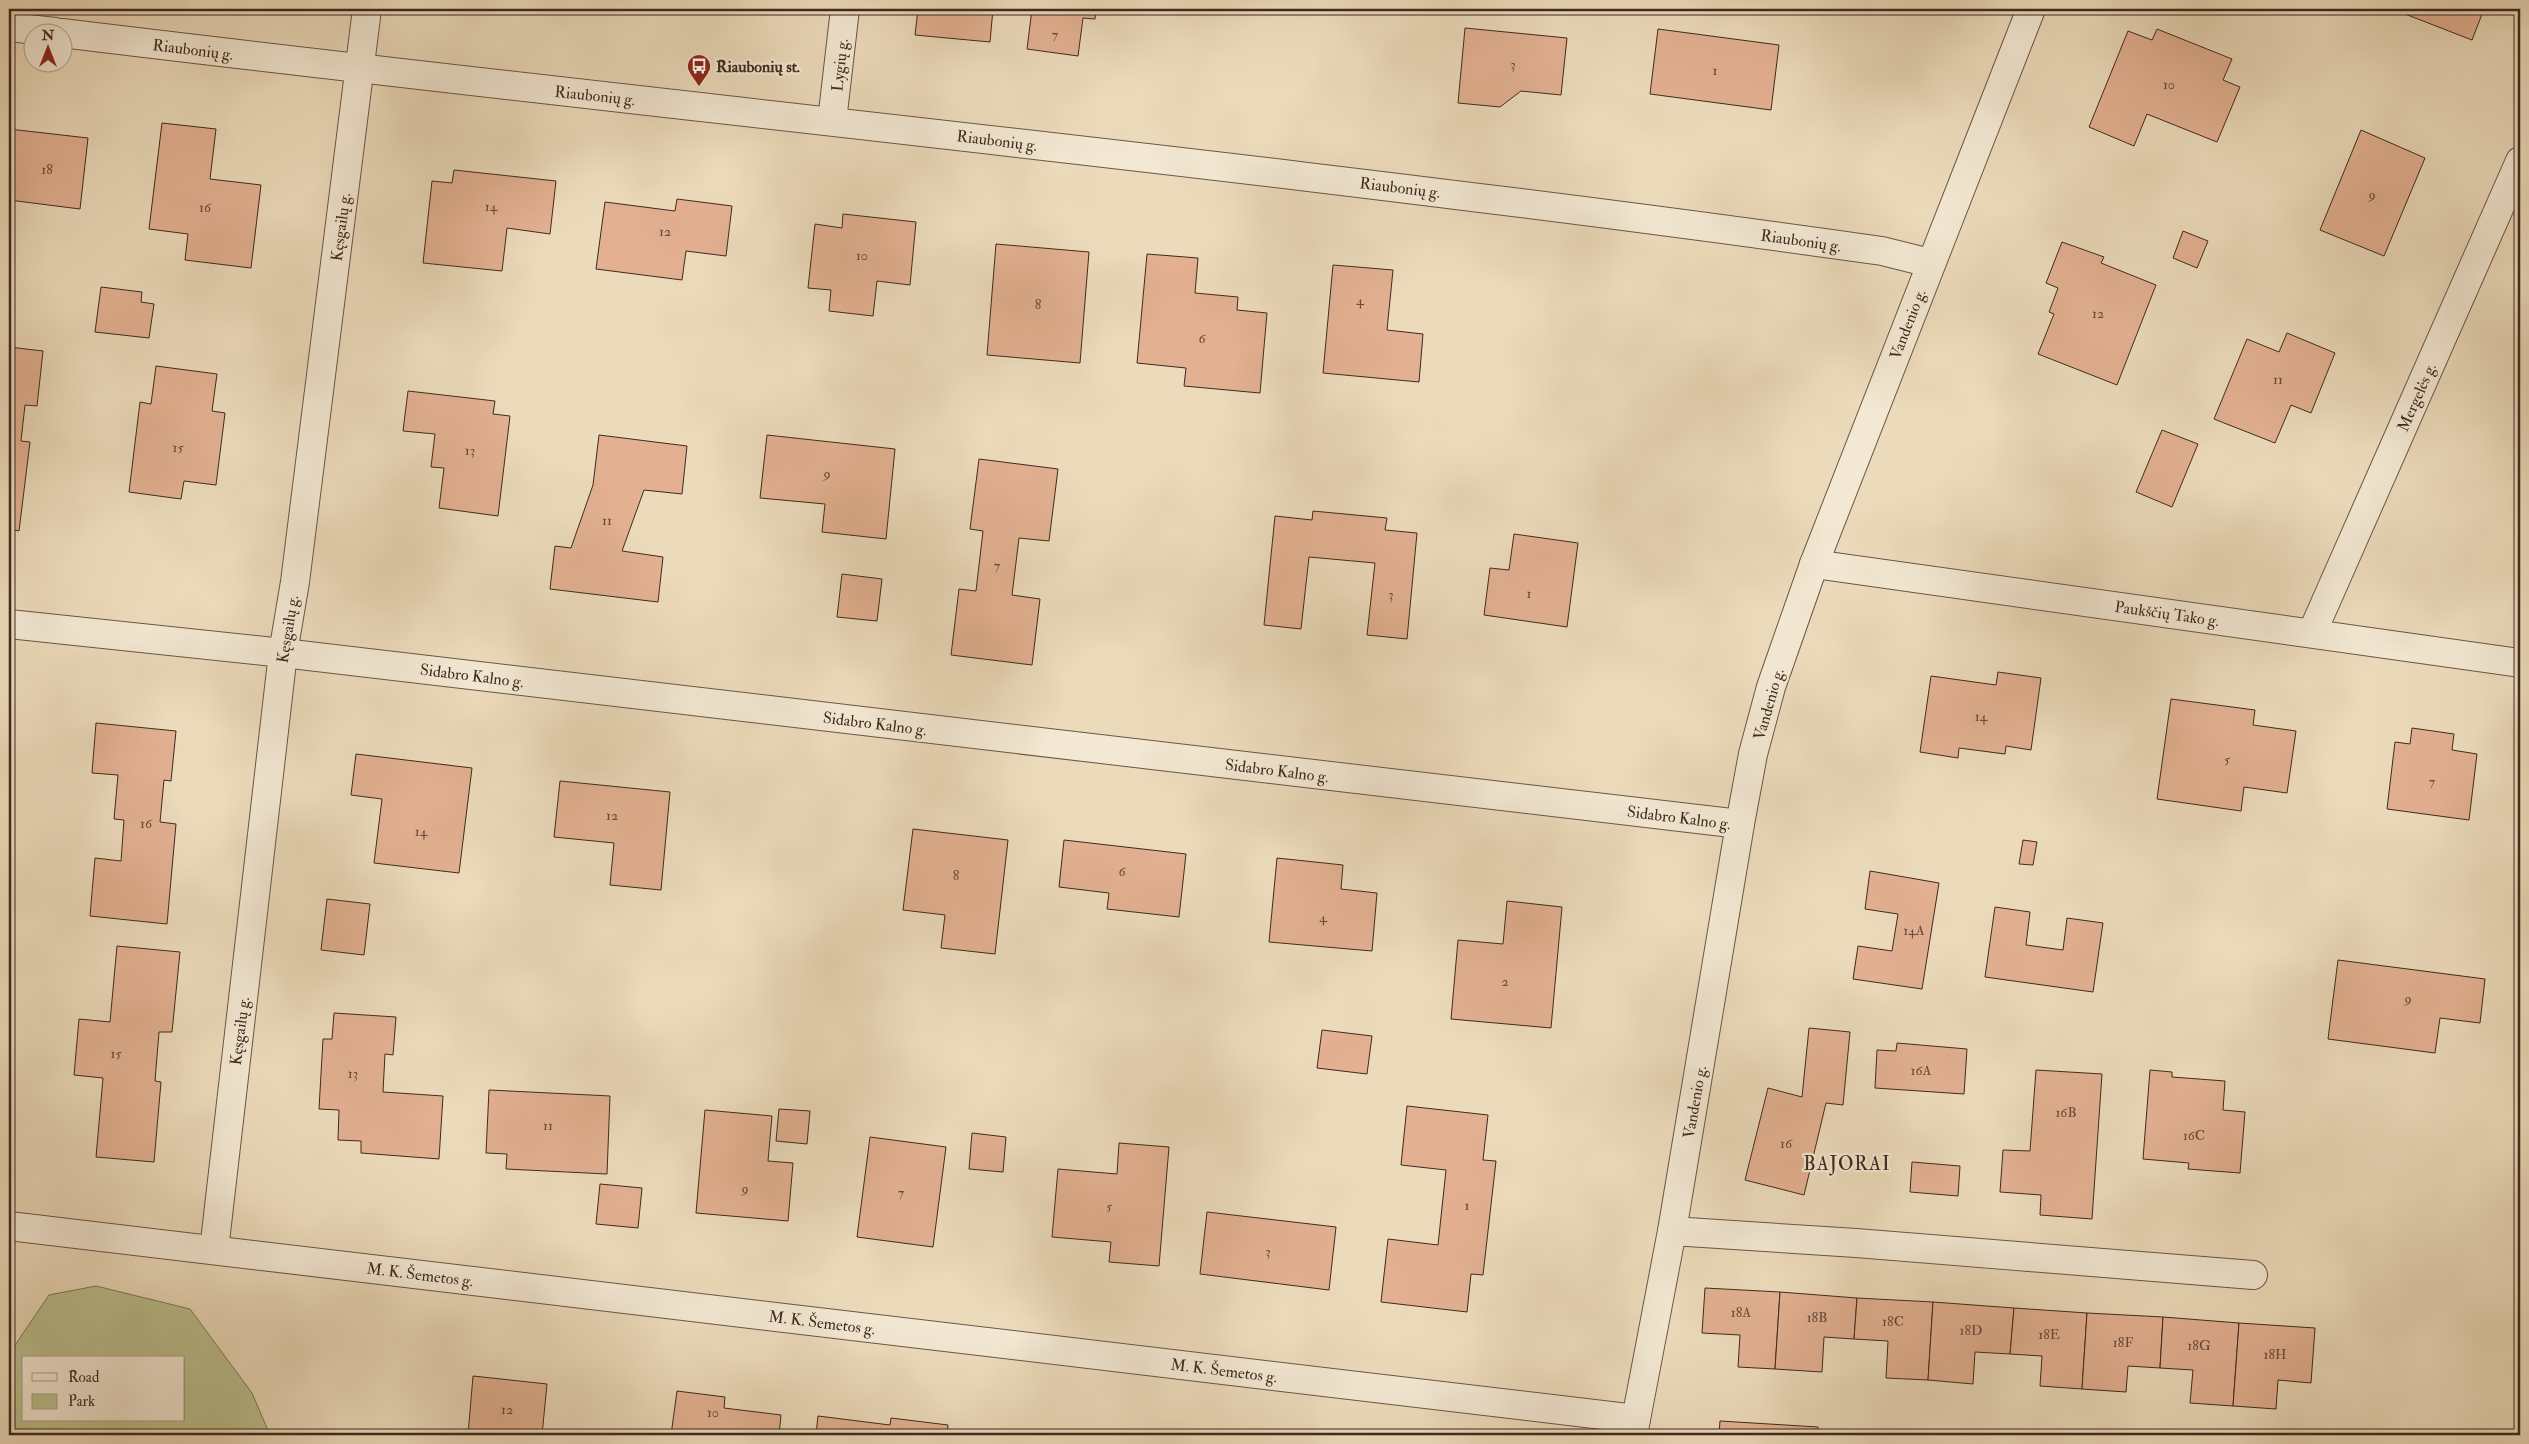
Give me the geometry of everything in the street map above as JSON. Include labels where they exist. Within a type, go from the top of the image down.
[{"type":"street","name":"Kęsgailų g.","points":[[214,1250],[283,653],[295,582],[367,9]]},
{"type":"street","name":"Lygių g.","points":[[832,121],[845,9]]},
{"type":"street","name":"Vandenio g.","points":[[1634,1427],[1672,1231],[1740,824],[1753,754],[1771,687],[1814,564],[1930,263],[2031,9]]},
{"type":"street","points":[[9,27],[22,28]]},
{"type":"street","name":"Riaubonių g.","points":[[72,35],[360,70],[832,121],[1350,181],[1722,228],[1882,251],[1930,263]]},
{"type":"street","name":"Mergelės g.","points":[[2312,633],[2520,160]]},
{"type":"street","name":"Paukščių Tako g.","points":[[1814,564],[2520,663]]},
{"type":"street","name":"Sidabro Kalno g.","points":[[9,624],[283,653],[1740,824]]},
{"type":"street","name":"M. K. Šemetos g.","points":[[9,1226],[1634,1427]]},
{"type":"street","points":[[1672,1231],[1856,1243],[2253,1275]]},
{"type":"green space","points":[[96,1286],[190,1309],[252,1393],[270,1435],[9,1435],[9,1354],[49,1295]]},
{"type":"building","points":[[918,9],[993,9],[990,42],[915,35]]},
{"type":"building","points":[[1032,9],[1096,9],[1095,19],[1083,18],[1078,56],[1027,49]]},
{"type":"building","points":[[1255,9],[1287,9],[1287,12]]},
{"type":"building","points":[[2407,9],[2484,9],[2472,40],[2405,14]]},
{"type":"building","points":[[1465,28],[1567,38],[1561,95],[1521,91],[1500,107],[1458,103]]},
{"type":"building","points":[[1658,29],[1779,45],[1771,110],[1650,94]]},
{"type":"building","points":[[2157,29],[2232,59],[2223,80],[2240,87],[2217,142],[2147,114],[2134,146],[2089,127],[2128,31],[2152,40]]},
{"type":"building","points":[[162,123],[216,129],[210,179],[261,185],[251,268],[185,260],[188,234],[149,229]]},
{"type":"building","points":[[9,129],[88,138],[80,209],[9,200]]},
{"type":"building","points":[[2361,130],[2425,158],[2384,256],[2320,230]]},
{"type":"building","points":[[454,170],[556,181],[550,234],[507,228],[502,271],[423,263],[432,181],[452,183]]},
{"type":"building","points":[[677,199],[732,206],[726,256],[686,251],[682,280],[596,269],[605,202],[675,211]]},
{"type":"building","points":[[843,214],[916,222],[910,285],[877,281],[873,316],[829,311],[831,290],[808,288],[815,224],[842,228]]},
{"type":"building","points":[[2183,231],[2208,241],[2197,268],[2173,258]]},
{"type":"building","points":[[2062,242],[2104,257],[2101,263],[2156,285],[2117,385],[2038,354],[2054,314],[2049,312],[2058,288],[2046,283]]},
{"type":"building","points":[[996,244],[1089,252],[1080,363],[987,355]]},
{"type":"building","points":[[1147,254],[1198,258],[1195,293],[1238,297],[1237,310],[1267,313],[1260,393],[1184,386],[1186,368],[1137,363]]},
{"type":"building","points":[[1333,265],[1393,270],[1387,330],[1423,334],[1419,382],[1323,373]]},
{"type":"building","points":[[101,287],[142,292],[141,302],[154,304],[149,338],[95,332]]},
{"type":"building","points":[[2287,333],[2335,353],[2311,413],[2291,405],[2275,443],[2214,419],[2247,339],[2279,352]]},
{"type":"building","points":[[9,347],[43,351],[37,406],[25,405],[21,441],[30,442],[19,531],[10,529],[9,537]]},
{"type":"building","points":[[156,366],[217,374],[212,411],[225,413],[216,485],[184,481],[181,499],[129,492],[140,402],[151,404]]},
{"type":"building","points":[[408,391],[495,401],[493,414],[510,416],[498,516],[439,508],[444,468],[431,467],[435,434],[403,431]]},
{"type":"building","points":[[2162,430],[2198,444],[2172,507],[2136,492]]},
{"type":"building","points":[[599,435],[687,446],[682,494],[644,490],[622,551],[663,557],[658,602],[550,589],[555,546],[571,548],[593,485]]},
{"type":"building","points":[[767,435],[895,449],[886,539],[822,532],[825,504],[760,498]]},
{"type":"building","points":[[979,459],[1058,469],[1049,541],[1019,538],[1012,595],[1040,599],[1032,665],[951,655],[959,589],[976,591],[983,531],[970,529]]},
{"type":"building","points":[[1313,511],[1387,518],[1385,530],[1417,533],[1407,639],[1367,635],[1375,563],[1309,557],[1301,629],[1264,625],[1275,516],[1312,520]]},
{"type":"building","points":[[1514,534],[1578,543],[1567,627],[1484,615],[1490,568],[1509,570]]},
{"type":"building","points":[[842,574],[882,579],[877,621],[837,617]]},
{"type":"building","points":[[1998,672],[2041,678],[2031,750],[2006,746],[2005,754],[1959,748],[1958,758],[1920,752],[1931,676],[1996,685]]},
{"type":"building","points":[[2171,699],[2255,710],[2253,725],[2296,731],[2287,793],[2244,787],[2241,811],[2157,799]]},
{"type":"building","points":[[96,723],[176,731],[171,781],[164,780],[160,822],[176,824],[167,924],[90,916],[95,858],[121,861],[124,820],[114,819],[118,775],[92,773]]},
{"type":"building","points":[[2412,728],[2454,734],[2452,750],[2477,754],[2469,820],[2387,809],[2395,742],[2410,744]]},
{"type":"building","points":[[356,754],[472,768],[459,873],[374,863],[382,799],[351,795]]},
{"type":"building","points":[[560,781],[670,792],[661,890],[610,885],[614,843],[554,837]]},
{"type":"building","points":[[913,829],[1008,840],[995,954],[941,948],[945,915],[903,910]]},
{"type":"building","points":[[1064,840],[1186,854],[1179,917],[1107,909],[1109,893],[1059,887]]},
{"type":"building","points":[[2023,840],[2037,842],[2033,865],[2019,864]]},
{"type":"building","points":[[1277,858],[1343,865],[1341,889],[1377,893],[1372,951],[1269,942]]},
{"type":"building","points":[[1870,871],[1939,883],[1922,989],[1853,979],[1858,946],[1892,951],[1898,914],[1865,909]]},
{"type":"building","points":[[327,899],[370,904],[364,955],[321,950]]},
{"type":"building","points":[[1507,901],[1562,907],[1551,1028],[1451,1019],[1458,940],[1503,944]]},
{"type":"building","points":[[1995,907],[2030,912],[2026,945],[2063,950],[2067,918],[2103,923],[2093,992],[1985,977]]},
{"type":"building","points":[[117,946],[180,952],[172,1032],[159,1032],[155,1081],[161,1082],[154,1162],[96,1157],[103,1078],[74,1075],[79,1019],[110,1022]]},
{"type":"building","points":[[2338,960],[2485,979],[2480,1023],[2440,1018],[2435,1053],[2328,1039]]},
{"type":"building","points":[[334,1013],[396,1017],[393,1055],[385,1054],[383,1092],[443,1096],[439,1159],[361,1153],[361,1141],[338,1140],[339,1110],[319,1109],[323,1039],[332,1039]]},
{"type":"building","points":[[1809,1028],[1850,1032],[1843,1105],[1826,1103],[1804,1195],[1745,1180],[1768,1088],[1802,1097]]},
{"type":"building","points":[[1322,1030],[1372,1036],[1367,1074],[1317,1068]]},
{"type":"building","points":[[1897,1043],[1967,1049],[1964,1094],[1875,1088],[1877,1050],[1896,1051]]},
{"type":"building","points":[[2036,1070],[2102,1074],[2092,1219],[2040,1215],[2041,1195],[2000,1192],[2003,1150],[2030,1151]]},
{"type":"building","points":[[2150,1070],[2172,1072],[2172,1077],[2225,1081],[2223,1110],[2245,1112],[2240,1173],[2188,1169],[2189,1163],[2143,1159]]},
{"type":"building","points":[[489,1090],[610,1096],[607,1174],[506,1169],[507,1154],[486,1153]]},
{"type":"building","points":[[1407,1106],[1488,1115],[1483,1160],[1496,1161],[1483,1275],[1471,1274],[1467,1312],[1381,1302],[1388,1239],[1438,1245],[1446,1170],[1401,1165]]},
{"type":"building","points":[[779,1109],[810,1111],[807,1144],[776,1141]]},
{"type":"building","points":[[705,1110],[772,1116],[768,1161],[793,1163],[788,1221],[696,1213]]},
{"type":"building","points":[[972,1133],[1006,1137],[1003,1172],[969,1169]]},
{"type":"building","points":[[870,1137],[946,1147],[933,1247],[857,1237]]},
{"type":"building","points":[[1119,1143],[1169,1147],[1159,1266],[1109,1262],[1111,1242],[1052,1237],[1058,1169],[1117,1174]]},
{"type":"building","points":[[1912,1162],[1960,1166],[1958,1196],[1910,1192]]},
{"type":"building","points":[[600,1184],[642,1188],[638,1228],[596,1224]]},
{"type":"building","points":[[1207,1212],[1336,1227],[1329,1290],[1200,1274]]},
{"type":"building","points":[[1705,1288],[1780,1292],[1775,1369],[1738,1367],[1740,1335],[1702,1333]]},
{"type":"building","points":[[1780,1292],[1857,1298],[1854,1339],[1824,1337],[1822,1372],[1775,1369]]},
{"type":"building","points":[[1857,1298],[1933,1302],[1928,1380],[1886,1378],[1888,1341],[1854,1339]]},
{"type":"building","points":[[1933,1302],[2014,1308],[2010,1354],[1975,1352],[1973,1384],[1928,1380]]},
{"type":"building","points":[[2014,1308],[2087,1313],[2082,1389],[2040,1386],[2042,1356],[2010,1354]]},
{"type":"building","points":[[2087,1313],[2163,1317],[2160,1368],[2128,1366],[2126,1392],[2082,1389]]},
{"type":"building","points":[[2163,1317],[2239,1323],[2233,1406],[2190,1403],[2193,1370],[2160,1368]]},
{"type":"building","points":[[2239,1323],[2315,1328],[2311,1383],[2278,1380],[2276,1409],[2233,1406]]},
{"type":"building","points":[[473,1376],[547,1384],[542,1435],[468,1435]]},
{"type":"building","points":[[677,1391],[725,1397],[724,1408],[781,1415],[779,1435],[671,1435]]},
{"type":"building","points":[[818,1416],[890,1425],[891,1418],[948,1425],[947,1435],[816,1435]]},
{"type":"building","points":[[1720,1421],[1818,1427],[1818,1435],[1719,1435]]},
{"type":"building","points":[[1915,1431],[1970,1433],[1970,1435],[1915,1435]]},
{"type":"place","name":"Riaubonių st.","points":[[699,87]]},
{"type":"district","name":"BAJORAI","points":[[1847,1163]]}]
